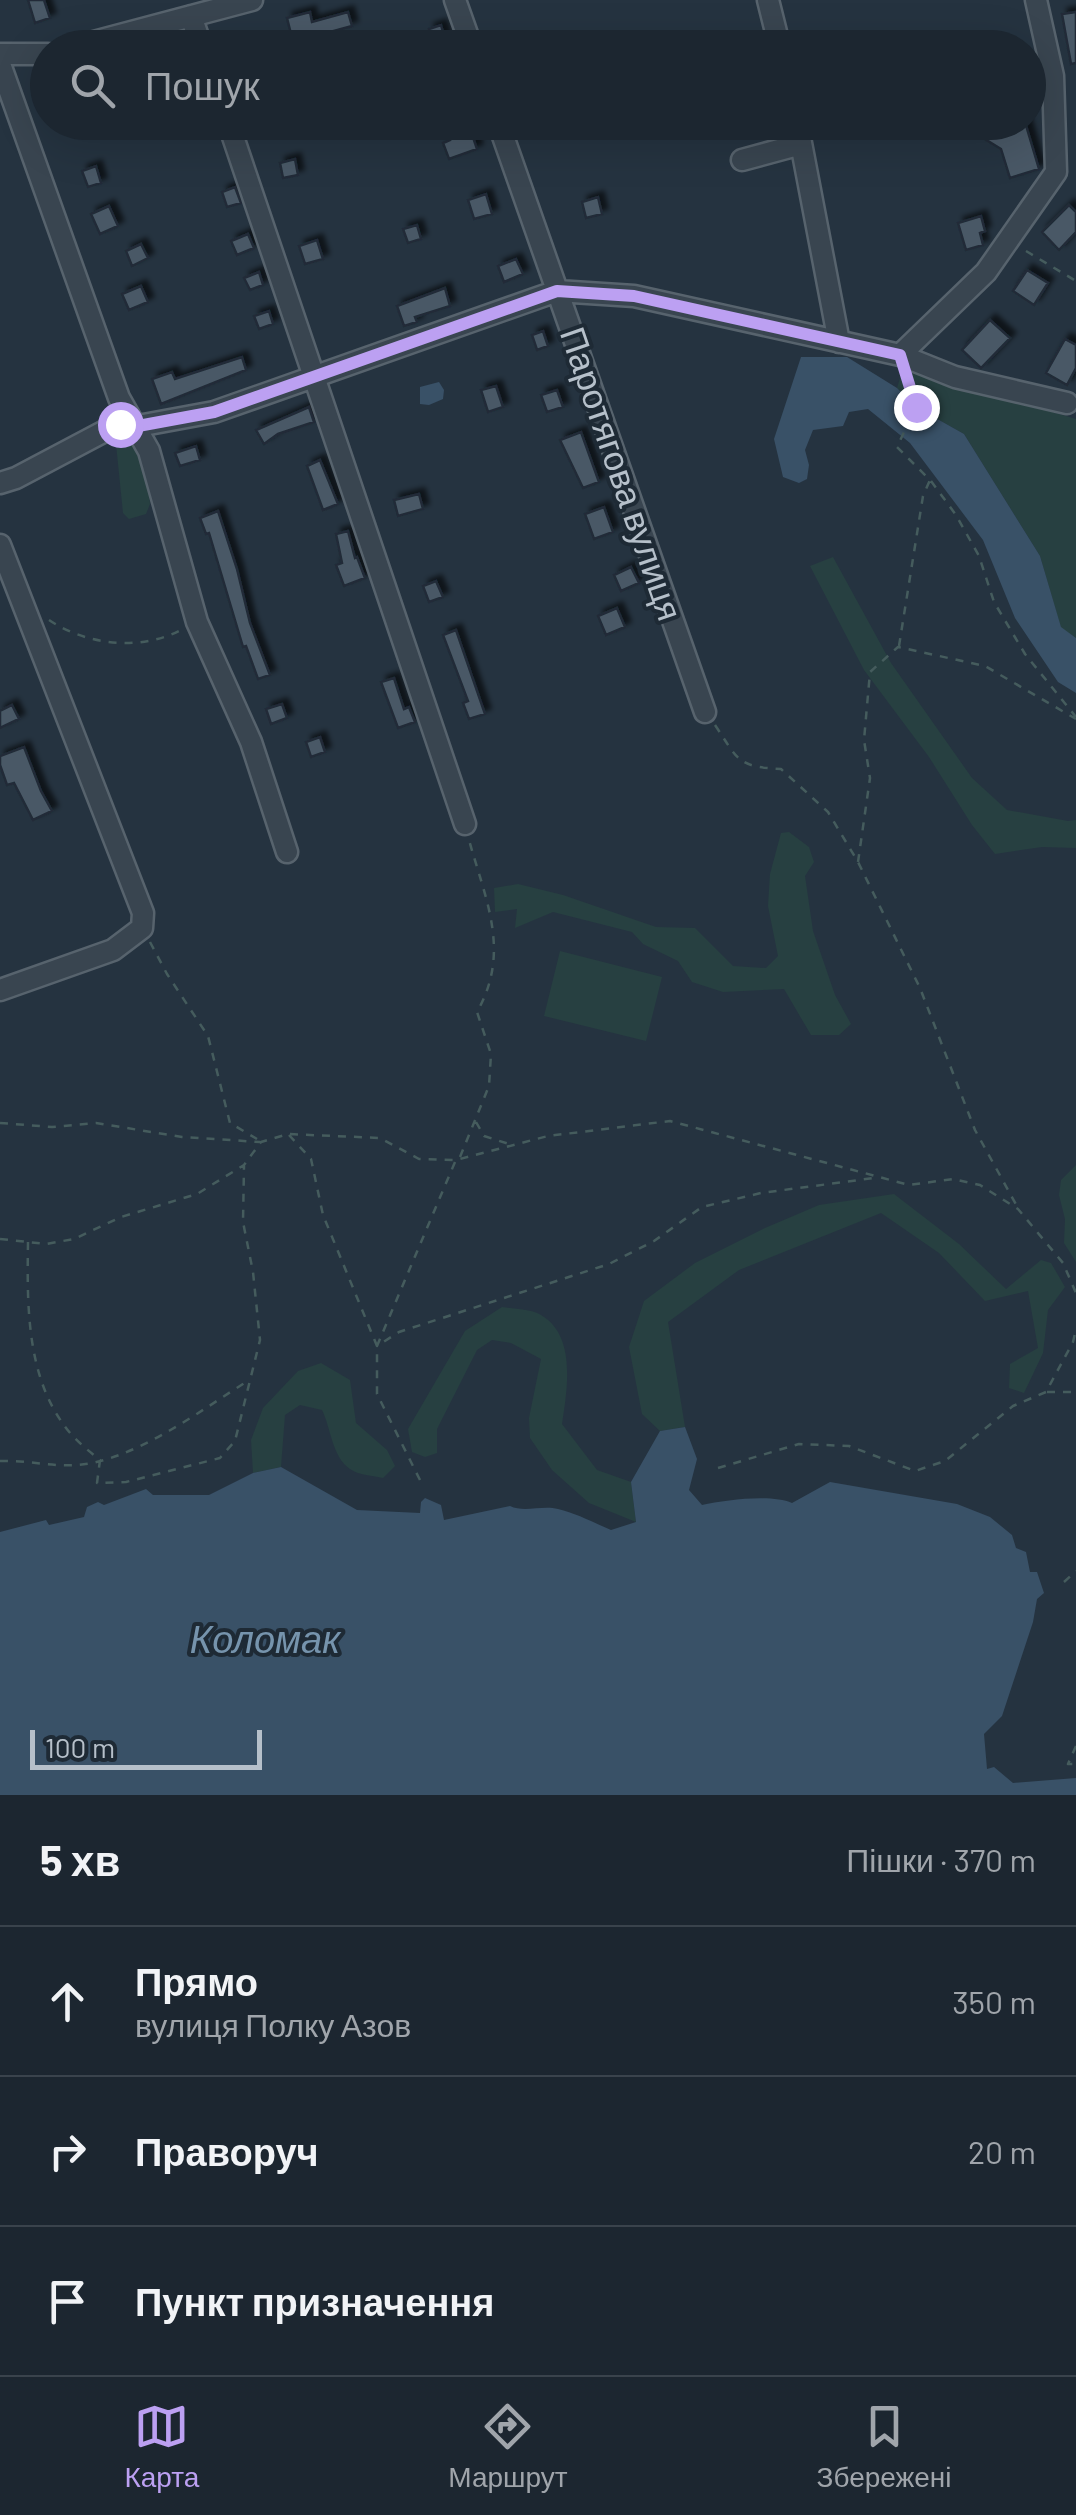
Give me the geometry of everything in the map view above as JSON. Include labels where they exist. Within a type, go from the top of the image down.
[{"type":"street","points":[[139,30],[252,0]]},
{"type":"street","points":[[455,0],[466,30]]},
{"type":"street","points":[[768,0],[776,30]]},
{"type":"street","points":[[1036,0],[1043,30]]},
{"type":"street","points":[[192,16],[196,30]]},
{"type":"street","points":[[900,355],[986,272],[1056,172],[1054,76],[1046,42]]},
{"type":"street","points":[[0,54],[30,54]]},
{"type":"street","points":[[0,64],[119,398],[149,451],[197,622],[251,742],[287,852]]},
{"type":"street","points":[[234,140],[465,824]]},
{"type":"street","name":"Паротягова вулиця","points":[[504,140],[704,712]]},
{"type":"street","points":[[801,140],[839,342]]},
{"type":"street","points":[[742,160],[802,144]]},
{"type":"street","points":[[0,482],[16,478],[120,424],[138,426],[214,412],[557,291],[634,296],[900,355],[955,377],[1066,403]]},
{"type":"street","points":[[0,545],[142,914],[142,928],[113,950],[0,990]]},
{"type":"path","points":[[1008,240],[1076,281]]},
{"type":"path","points":[[900,355],[916,407],[897,447],[930,480],[956,515],[979,556],[994,602],[1025,654],[1076,718]]},
{"type":"path","points":[[858,862],[870,778],[864,740],[870,672],[898,647],[920,510],[930,480]]},
{"type":"path","points":[[42,616],[63,629],[131,644],[164,639],[197,622]]},
{"type":"path","points":[[898,647],[985,666],[1076,718]]},
{"type":"path","points":[[704,712],[734,757],[749,768],[781,769],[828,812],[858,862],[920,988],[975,1130],[1018,1209],[1063,1262],[1076,1294]]},
{"type":"path","points":[[377,1346],[488,1086],[491,1054],[477,1012],[491,988],[496,939],[465,824]]},
{"type":"path","points":[[142,928],[208,1036],[230,1124],[262,1142]]},
{"type":"path","points":[[475,1121],[484,1136],[512,1145]]},
{"type":"path","points":[[0,1122],[52,1127],[96,1122],[182,1137],[262,1142],[288,1134],[380,1138],[419,1159],[458,1159],[548,1136],[670,1121],[910,1185],[952,1179],[980,1185],[1018,1209]]},
{"type":"path","points":[[288,1134],[312,1160],[323,1215],[377,1346],[377,1394],[420,1480]]},
{"type":"path","points":[[0,1238],[46,1244],[74,1240],[121,1217],[197,1194],[244,1165],[262,1142]]},
{"type":"path","points":[[100,1460],[98,1483],[126,1482],[220,1458],[234,1441],[260,1340],[243,1222],[244,1165]]},
{"type":"path","points":[[377,1346],[399,1332],[609,1264],[654,1241],[702,1207],[761,1193],[880,1177]]},
{"type":"path","points":[[28,1242],[27,1316],[42,1384],[70,1432],[100,1460]]},
{"type":"path","points":[[1046,1392],[1076,1329]]},
{"type":"path","points":[[0,1461],[78,1465],[100,1460],[136,1448],[248,1381]]},
{"type":"path","points":[[718,1468],[799,1444],[849,1446],[915,1471],[945,1461],[1013,1406],[1046,1392],[1076,1392]]},
{"type":"path","points":[[1064,1582],[1076,1571]]},
{"type":"path","points":[[1076,1746],[1068,1764],[1076,1764]]},
{"type":"green space","points":[[903,368],[1076,419],[1076,638],[1061,628],[1040,556],[964,434],[916,407],[897,388]]},
{"type":"green space","points":[[134,438],[144,450],[150,504],[146,514],[129,519],[123,513],[116,444]]},
{"type":"green space","points":[[833,557],[891,663],[972,778],[1007,810],[1076,820],[1076,848],[1042,847],[995,854],[864,670],[810,566]]},
{"type":"green space","points":[[789,832],[809,847],[814,862],[805,876],[813,931],[835,995],[851,1024],[839,1035],[811,1035],[784,989],[723,992],[692,982],[678,961],[643,944],[632,932],[553,912],[515,928],[517,909],[495,912],[494,888],[518,884],[656,927],[695,928],[733,966],[766,968],[778,956],[768,906],[770,874],[781,833]]},
{"type":"green space","points":[[560,951],[662,977],[646,1041],[544,1016]]},
{"type":"green space","points":[[1076,1165],[1076,1262],[1064,1243],[1065,1219],[1059,1195],[1061,1180]]},
{"type":"green space","points":[[894,1194],[959,1244],[1006,1289],[1041,1260],[1051,1263],[1065,1287],[1048,1310],[1043,1353],[1024,1393],[1009,1388],[1010,1364],[1038,1348],[1028,1291],[985,1301],[939,1253],[881,1213],[739,1270],[668,1322],[685,1427],[660,1431],[642,1414],[629,1347],[644,1301],[695,1263],[765,1228],[819,1205]]},
{"type":"green space","points":[[502,1307],[541,1315],[560,1336],[567,1365],[562,1424],[597,1470],[631,1482],[636,1522],[589,1503],[552,1470],[530,1438],[529,1418],[541,1359],[511,1343],[492,1340],[477,1350],[437,1429],[437,1453],[425,1457],[412,1452],[408,1429],[465,1331]]},
{"type":"green space","points":[[321,1363],[350,1380],[356,1423],[387,1450],[395,1466],[383,1478],[357,1473],[344,1464],[322,1410],[300,1405],[285,1415],[281,1467],[253,1473],[251,1440],[263,1408],[298,1371]]},
{"type":"water","points":[[801,357],[847,357],[897,388],[916,407],[964,434],[1040,556],[1061,627],[1076,638],[1076,693],[1058,682],[1015,618],[983,540],[910,443],[868,409],[849,412],[843,426],[813,430],[805,450],[807,479],[799,483],[783,477],[774,439]]},
{"type":"water","points":[[439,382],[444,390],[443,399],[420,404],[420,387]]},
{"type":"water","name":"Коломак","points":[[685,1427],[697,1459],[689,1490],[702,1505],[761,1498],[792,1503],[830,1482],[957,1504],[990,1517],[1012,1535],[1016,1548],[1026,1552],[1030,1572],[1037,1572],[1044,1593],[1037,1599],[1002,1716],[984,1734],[987,1769],[994,1767],[1013,1783],[1076,1778],[1076,1795],[0,1795],[0,1532],[46,1520],[49,1525],[84,1517],[87,1507],[98,1502],[104,1505],[146,1489],[153,1495],[209,1495],[253,1473],[281,1467],[357,1510],[420,1513],[425,1498],[441,1505],[444,1520],[510,1506],[552,1508],[611,1530],[636,1522],[631,1482],[660,1431]]},
{"type":"building","points":[[28,0],[44,0],[50,18],[35,23]]},
{"type":"building","points":[[310,12],[312,22],[348,12],[352,26],[337,30],[290,30],[287,18]]},
{"type":"building","points":[[1076,12],[1076,63],[1071,64],[1062,14]]},
{"type":"building","points":[[474,140],[477,149],[449,159],[443,143]]},
{"type":"building","points":[[986,140],[1030,140],[1039,169],[1010,178],[1001,149]]},
{"type":"building","points":[[295,159],[298,175],[283,178],[280,163]]},
{"type":"building","points":[[96,166],[101,183],[88,187],[82,171]]},
{"type":"building","points":[[235,187],[241,203],[227,207],[222,192]]},
{"type":"building","points":[[486,194],[492,214],[474,219],[468,200]]},
{"type":"building","points":[[598,197],[602,214],[586,218],[582,202]]},
{"type":"building","points":[[1069,205],[1076,212],[1076,232],[1059,250],[1042,232]]},
{"type":"building","points":[[109,206],[118,226],[100,234],[91,214]]},
{"type":"building","points":[[981,216],[983,245],[966,250],[958,223]]},
{"type":"building","points":[[417,225],[421,239],[408,243],[403,229]]},
{"type":"building","points":[[248,234],[254,248],[237,255],[231,241]]},
{"type":"building","points":[[317,240],[323,259],[305,264],[299,246]]},
{"type":"building","points":[[141,244],[148,258],[132,266],[126,251]]},
{"type":"building","points":[[516,259],[523,274],[504,282],[498,266]]},
{"type":"building","points":[[1027,270],[1048,283],[1034,305],[1013,291]]},
{"type":"building","points":[[259,272],[263,285],[250,290],[244,278]]},
{"type":"building","points":[[141,286],[148,302],[129,310],[122,294]]},
{"type":"building","points":[[445,288],[450,306],[415,317],[417,322],[404,326],[397,306]]},
{"type":"building","points":[[269,311],[273,324],[259,329],[254,316]]},
{"type":"building","points":[[990,320],[1010,338],[981,368],[962,350]]},
{"type":"building","points":[[543,331],[548,346],[537,350],[532,335]]},
{"type":"building","points":[[1065,339],[1076,345],[1076,368],[1067,385],[1046,373]]},
{"type":"building","points":[[242,357],[246,370],[161,404],[152,379],[172,372],[175,379]]},
{"type":"building","points":[[496,386],[503,407],[488,412],[481,390]]},
{"type":"building","points":[[557,390],[563,407],[547,412],[541,395]]},
{"type":"building","points":[[309,407],[314,422],[278,434],[264,444],[256,430]]},
{"type":"building","points":[[581,432],[599,482],[583,488],[560,440]]},
{"type":"building","points":[[196,446],[200,460],[180,466],[175,453]]},
{"type":"building","points":[[320,460],[338,504],[323,510],[307,466]]},
{"type":"building","points":[[419,494],[423,509],[398,516],[394,500]]},
{"type":"building","points":[[604,507],[613,532],[594,539],[585,514]]},
{"type":"building","points":[[218,511],[250,623],[270,675],[258,679],[246,646],[243,647],[209,533],[206,534],[200,518]]},
{"type":"building","points":[[348,531],[365,578],[344,586],[336,565],[342,563],[336,534]]},
{"type":"building","points":[[631,567],[639,583],[621,591],[614,575]]},
{"type":"building","points":[[436,581],[443,597],[429,602],[423,586]]},
{"type":"building","points":[[617,608],[625,627],[606,635],[598,616]]},
{"type":"building","points":[[456,630],[485,714],[469,719],[463,703],[468,701],[443,635]]},
{"type":"building","points":[[394,678],[404,709],[409,707],[415,722],[398,728],[381,682]]},
{"type":"building","points":[[282,704],[287,718],[271,724],[266,709]]},
{"type":"building","points":[[12,705],[19,719],[0,728],[0,711]]},
{"type":"building","points":[[320,737],[325,752],[311,757],[306,742]]},
{"type":"building","points":[[24,747],[52,811],[33,820],[14,783],[7,785],[0,765],[0,756]]},
{"type":"route","points":[[120,424],[138,426],[214,412],[557,291],[634,296],[900,355],[916,407]]}]
